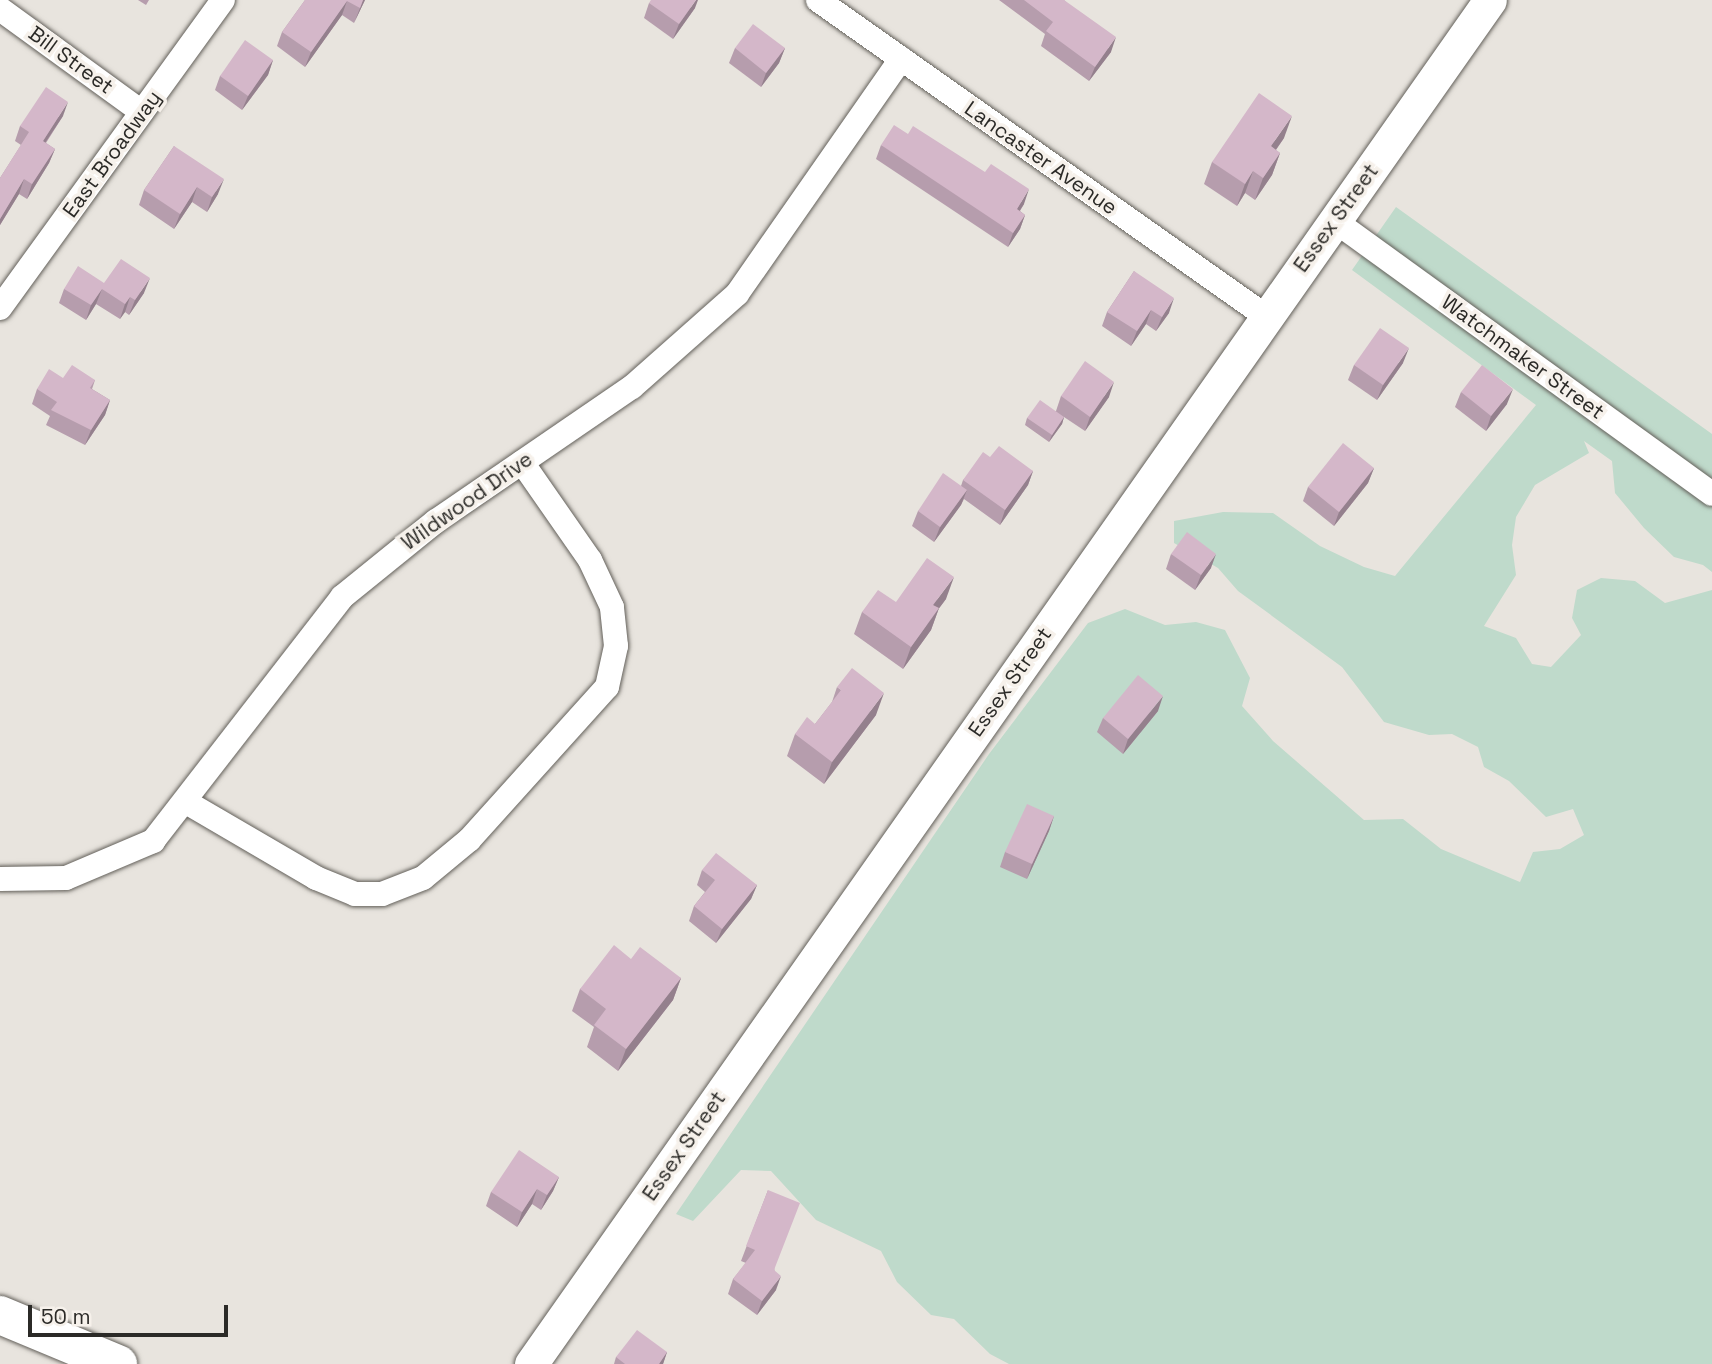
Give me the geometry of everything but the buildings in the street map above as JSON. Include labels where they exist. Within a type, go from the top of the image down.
[{"type":"highway","points":[[0,1315],[118,1364]]},
{"type":"street","name":"East Broadway","points":[[0,308],[223,0]]},
{"type":"street","name":"Lancaster Avenue","points":[[818,0],[1264,315]]},
{"type":"street","name":"Essex Street","points":[[531,1364],[1264,315],[1335,221],[1490,0]]},
{"type":"street","name":"Bill Street","points":[[0,9],[142,112]]},
{"type":"street","name":"Wildwood Drive","points":[[0,879],[66,878],[153,841],[186,802],[342,597],[381,561],[632,387],[737,294],[901,59]]},
{"type":"street","name":"Watchmaker Street","points":[[1335,221],[1712,494]]},
{"type":"street","points":[[186,802],[316,878],[355,894],[382,894],[423,878],[469,840],[607,687],[616,646],[612,607],[590,560],[522,462]]},
{"type":"green space","points":[[1396,207],[1712,434],[1712,572],[1703,565],[1674,557],[1644,528],[1615,493],[1612,461],[1584,441],[1589,453],[1535,485],[1516,517],[1512,545],[1516,575],[1484,626],[1516,638],[1532,664],[1551,667],[1581,635],[1572,618],[1577,590],[1601,578],[1635,581],[1665,603],[1712,590],[1712,1364],[1009,1364],[990,1354],[954,1319],[931,1315],[897,1282],[881,1251],[816,1220],[771,1171],[741,1170],[693,1221],[676,1214],[989,754],[1088,623],[1125,609],[1165,625],[1196,622],[1225,630],[1250,678],[1242,706],[1273,741],[1364,820],[1403,819],[1441,849],[1520,882],[1533,852],[1560,849],[1584,835],[1573,809],[1546,817],[1509,781],[1484,767],[1478,747],[1452,734],[1429,735],[1384,722],[1342,667],[1238,591],[1218,568],[1174,543],[1174,521],[1223,512],[1273,513],[1320,546],[1364,567],[1395,576],[1536,405],[1352,270]]}]
